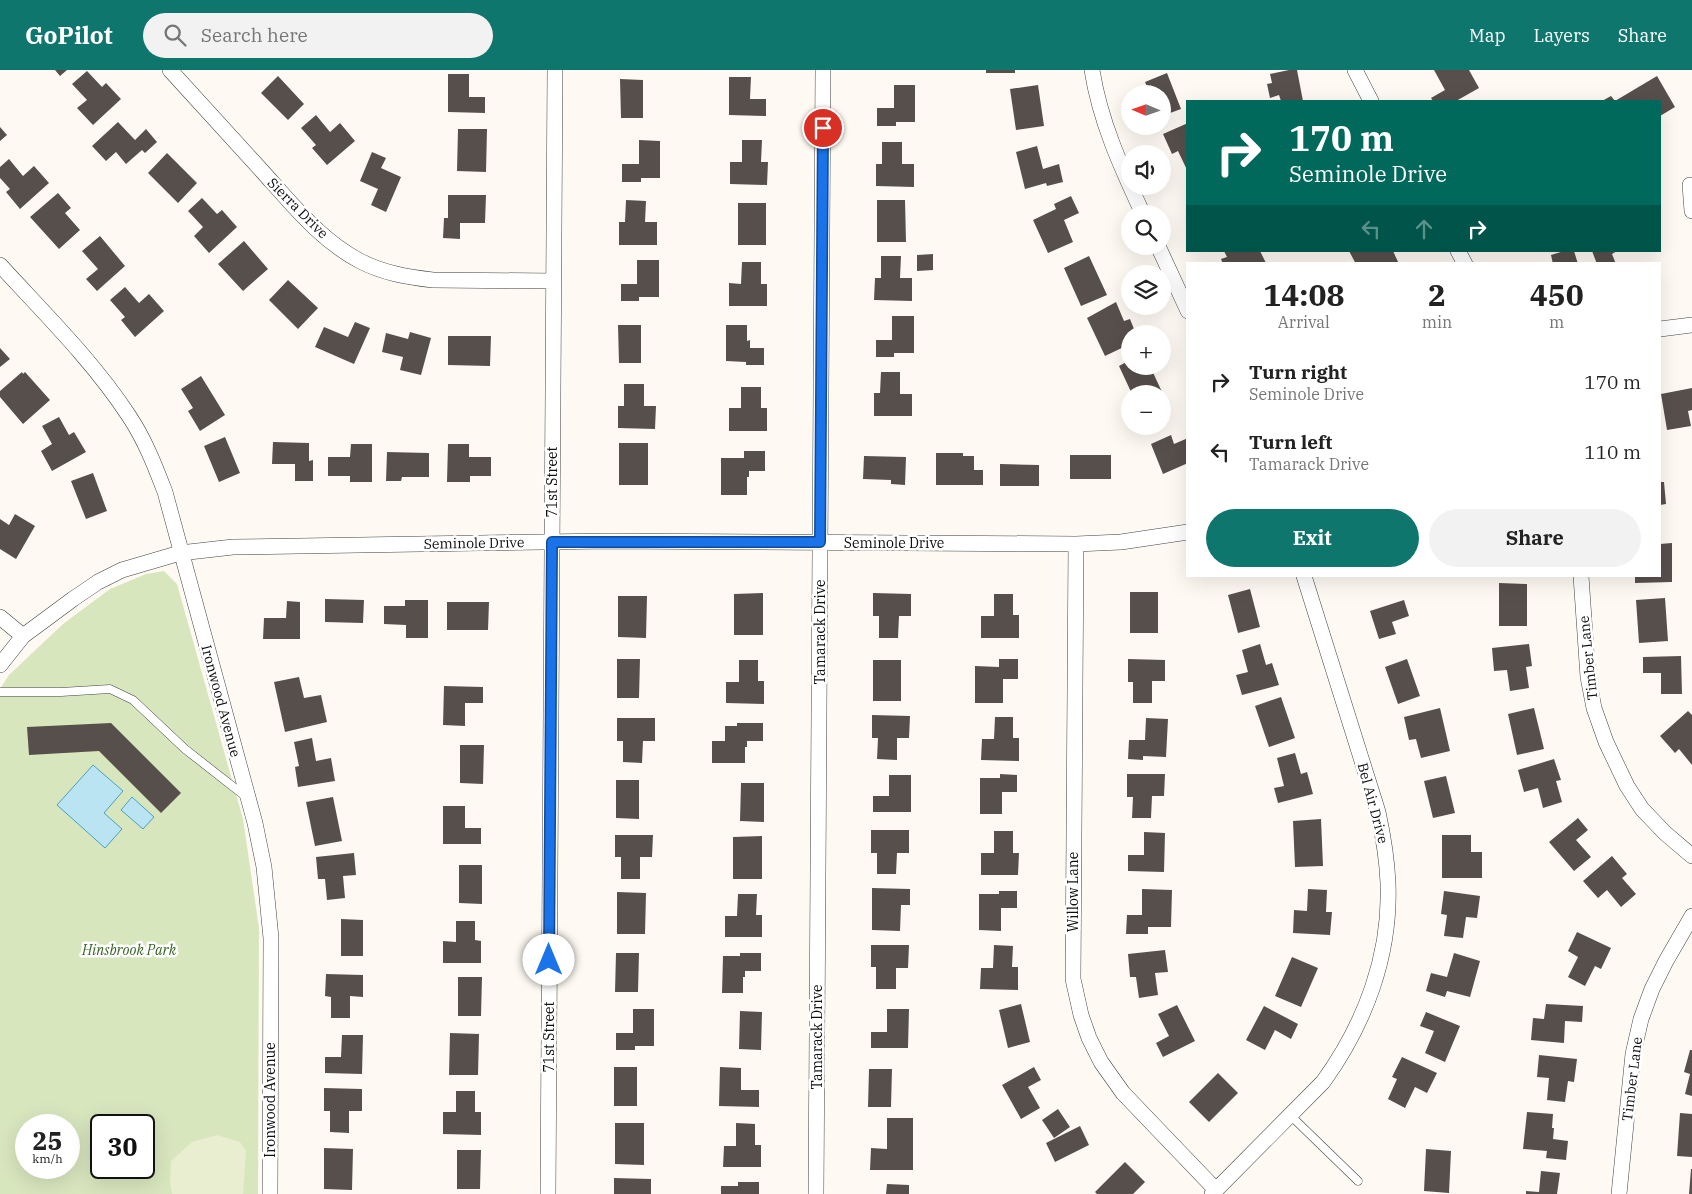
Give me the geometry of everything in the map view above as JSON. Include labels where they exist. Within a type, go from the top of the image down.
[{"type":"street","name":"Sierra Drive","points":[[170,70],[313,227],[360,261],[400,276],[424,279],[554,281]]},
{"type":"street","name":"71st Street","points":[[548,1194],[555,70]]},
{"type":"street","name":"Tamarack Drive","points":[[816,1194],[823,70]]},
{"type":"street","points":[[1092,70],[1105,126],[1119,163],[1139,205]]},
{"type":"street","points":[[1355,70],[1370,100]]},
{"type":"street","points":[[1690,185],[1692,210]]},
{"type":"street","points":[[1162,255],[1186,307]]},
{"type":"street","name":"Ironwood Avenue","points":[[0,264],[78,350],[111,390],[129,416],[154,462],[165,492],[248,798],[264,867],[271,938],[270,1194]]},
{"type":"street","points":[[1661,329],[1692,325]]},
{"type":"street","name":"Seminole Drive","points":[[0,665],[23,636],[98,582],[122,570],[180,553],[233,547],[552,542],[1076,544],[1121,542],[1186,532]]},
{"type":"street","name":"Willow Lane","points":[[1076,544],[1073,979],[1089,1038],[1101,1062],[1122,1093],[1214,1192]]},
{"type":"street","name":"Bel Air Drive","points":[[1214,1192],[1323,1082],[1348,1046],[1361,1020],[1380,964],[1388,906],[1385,847],[1378,812],[1304,577]]},
{"type":"street","name":"Timber Lane","points":[[1581,577],[1588,677],[1594,708],[1606,742],[1642,809],[1665,833],[1692,856]]},
{"type":"street","points":[[0,617],[23,636]]},
{"type":"street","name":"Timber Lane","points":[[1619,1194],[1633,1054],[1641,1019],[1662,968],[1692,916]]},
{"type":"lane","points":[[0,692],[61,692],[110,689],[133,700],[185,749],[248,798]]},
{"type":"lane","points":[[1290,1115],[1358,1181]]},
{"type":"green space","name":"Hinsbrook Park","points":[[164,571],[177,584],[243,819],[259,928],[258,1194],[0,1194],[0,689],[9,675],[63,624],[110,589],[146,574]]},
{"type":"green space","points":[[217,1135],[240,1142],[246,1151],[243,1194],[172,1194],[170,1182],[171,1161],[192,1142]]},
{"type":"water","points":[[93,765],[123,791],[104,813],[122,829],[105,848],[57,805]]},
{"type":"water","points":[[132,797],[154,817],[143,829],[121,810]]},
{"type":"building","points":[[55,70],[67,70],[60,76]]},
{"type":"building","points":[[986,70],[1015,70],[1015,73],[986,73]]},
{"type":"building","points":[[1297,70],[1303,100],[1281,100],[1279,95],[1270,98],[1267,84],[1272,83],[1270,74]]},
{"type":"building","points":[[1434,70],[1469,70],[1479,88],[1458,100],[1432,100],[1431,98],[1445,90]]},
{"type":"building","points":[[87,71],[102,87],[106,83],[121,99],[93,125],[77,108],[87,100],[72,84]]},
{"type":"building","points":[[1167,73],[1181,109],[1171,113],[1171,85],[1146,85],[1145,82]]},
{"type":"building","points":[[448,74],[469,74],[469,97],[485,97],[485,113],[448,112]]},
{"type":"building","points":[[278,76],[304,104],[288,120],[261,93]]},
{"type":"building","points":[[1657,76],[1675,107],[1661,115],[1661,100],[1617,100]]},
{"type":"building","points":[[729,77],[751,77],[750,99],[766,99],[766,116],[729,115]]},
{"type":"building","points":[[620,79],[643,80],[643,118],[621,118]]},
{"type":"building","points":[[894,85],[915,85],[915,122],[896,122],[896,126],[877,126],[877,108],[894,108]]},
{"type":"building","points":[[1038,85],[1044,126],[1016,130],[1010,89]]},
{"type":"building","points":[[1611,96],[1614,100],[1604,100]]},
{"type":"building","points":[[316,115],[330,132],[340,123],[355,141],[327,165],[312,148],[316,145],[301,128]]},
{"type":"building","points":[[118,122],[135,140],[146,129],[157,142],[145,153],[142,150],[126,164],[116,152],[106,161],[92,146]]},
{"type":"building","points":[[1186,124],[1186,168],[1178,151],[1172,154],[1171,145],[1168,145],[1163,135],[1171,135],[1171,130]]},
{"type":"building","points":[[0,127],[7,135],[0,141]]},
{"type":"building","points":[[458,129],[487,129],[486,172],[457,171]]},
{"type":"building","points":[[639,140],[660,141],[660,178],[641,178],[641,182],[622,182],[622,164],[639,164]]},
{"type":"building","points":[[742,140],[762,140],[761,162],[768,162],[767,185],[730,184],[730,162],[742,162]]},
{"type":"building","points":[[882,142],[902,142],[902,164],[914,164],[914,187],[876,186],[876,164],[882,164]]},
{"type":"building","points":[[1037,146],[1043,169],[1059,164],[1063,182],[1047,186],[1046,183],[1025,189],[1016,152]]},
{"type":"building","points":[[372,152],[386,158],[381,168],[401,177],[386,212],[371,205],[378,189],[360,181]]},
{"type":"building","points":[[167,153],[197,183],[178,203],[148,173]]},
{"type":"building","points":[[9,159],[23,176],[34,166],[49,183],[20,209],[6,192],[10,189],[0,178],[0,167]]},
{"type":"building","points":[[58,193],[71,208],[65,213],[80,230],[59,249],[30,217]]},
{"type":"building","points":[[448,195],[486,195],[485,223],[460,223],[460,239],[443,238],[444,218],[448,218]]},
{"type":"building","points":[[1071,196],[1079,213],[1064,220],[1073,242],[1048,253],[1033,220],[1056,209],[1054,204]]},
{"type":"building","points":[[202,198],[217,214],[222,210],[237,227],[209,253],[194,236],[203,227],[188,211]]},
{"type":"building","points":[[626,200],[646,201],[645,222],[657,222],[657,245],[619,245],[619,222],[625,222]]},
{"type":"building","points":[[877,200],[905,200],[906,242],[877,242]]},
{"type":"building","points":[[738,203],[766,203],[766,245],[738,245]]},
{"type":"building","points":[[100,236],[125,266],[97,291],[86,279],[98,269],[82,251]]},
{"type":"building","points":[[244,241],[268,269],[243,291],[218,264]]},
{"type":"building","points":[[1224,252],[1260,252],[1266,262],[1222,262],[1221,259],[1227,257]]},
{"type":"building","points":[[1350,252],[1393,252],[1398,262],[1355,262]]},
{"type":"building","points":[[1561,252],[1574,252],[1577,262],[1553,262],[1551,255]]},
{"type":"building","points":[[1592,252],[1615,252],[1612,254],[1615,262],[1596,262]]},
{"type":"building","points":[[933,254],[933,270],[917,271],[917,255]]},
{"type":"building","points":[[881,256],[901,256],[900,278],[912,278],[912,301],[874,300],[875,278],[881,278]]},
{"type":"building","points":[[1089,256],[1107,295],[1081,306],[1064,268]]},
{"type":"building","points":[[637,260],[659,260],[659,297],[639,297],[639,301],[621,301],[621,284],[637,284]]},
{"type":"building","points":[[742,262],[761,262],[761,284],[767,284],[767,306],[729,306],[729,283],[741,284]]},
{"type":"building","points":[[288,280],[318,308],[298,329],[269,300]]},
{"type":"building","points":[[125,287],[139,303],[149,294],[164,311],[135,337],[121,320],[125,317],[110,300]]},
{"type":"building","points":[[1116,302],[1124,321],[1130,319],[1132,325],[1121,325],[1121,348],[1105,356],[1087,318]]},
{"type":"building","points":[[892,316],[914,316],[914,353],[894,353],[894,357],[876,357],[876,340],[892,340]]},
{"type":"building","points":[[355,322],[370,328],[354,364],[315,347],[324,327],[348,337]]},
{"type":"building","points":[[618,325],[641,325],[641,363],[619,363]]},
{"type":"building","points":[[726,325],[747,325],[747,341],[750,340],[750,348],[764,348],[764,365],[746,365],[746,362],[726,361]]},
{"type":"building","points":[[410,332],[431,338],[421,375],[400,370],[403,357],[382,352],[386,333],[408,339]]},
{"type":"building","points":[[448,336],[491,336],[490,366],[448,365]]},
{"type":"building","points":[[0,348],[10,359],[0,367]]},
{"type":"building","points":[[22,372],[23,374],[25,372],[50,400],[23,424],[0,397],[0,391]]},
{"type":"building","points":[[881,372],[900,372],[900,394],[912,394],[912,416],[874,416],[874,393],[880,393]]},
{"type":"building","points":[[1123,375],[1154,375],[1159,385],[1128,385]]},
{"type":"building","points":[[201,376],[225,415],[200,431],[188,411],[193,408],[181,389]]},
{"type":"building","points":[[624,384],[644,384],[644,406],[656,406],[655,429],[618,428],[618,406],[624,406]]},
{"type":"building","points":[[741,387],[761,387],[761,408],[767,408],[767,431],[729,431],[729,408],[741,408]]},
{"type":"building","points":[[1692,388],[1692,410],[1688,411],[1691,426],[1667,430],[1661,394]]},
{"type":"building","points":[[59,417],[69,435],[74,432],[86,452],[52,471],[41,451],[52,444],[42,426]]},
{"type":"building","points":[[1171,435],[1174,444],[1186,439],[1186,464],[1163,474],[1151,444]]},
{"type":"building","points":[[225,437],[240,473],[219,482],[204,446]]},
{"type":"building","points":[[273,442],[309,443],[309,461],[313,460],[313,481],[295,481],[295,464],[272,464]]},
{"type":"building","points":[[619,443],[648,443],[648,485],[619,485]]},
{"type":"building","points":[[351,444],[372,444],[372,482],[350,482],[350,476],[328,476],[328,457],[350,457]]},
{"type":"building","points":[[448,444],[469,444],[469,457],[491,457],[491,476],[470,476],[470,482],[447,482]]},
{"type":"building","points":[[744,451],[765,451],[765,471],[749,471],[747,495],[721,495],[721,458],[744,458]]},
{"type":"building","points":[[387,452],[429,453],[429,477],[402,477],[401,481],[386,481]]},
{"type":"building","points":[[936,453],[963,453],[963,456],[974,456],[974,470],[983,470],[983,485],[936,485]]},
{"type":"building","points":[[1070,455],[1111,455],[1111,479],[1070,479]]},
{"type":"building","points":[[864,456],[906,457],[905,485],[891,484],[891,480],[863,479]]},
{"type":"building","points":[[1000,464],[1039,465],[1039,486],[1000,486]]},
{"type":"building","points":[[93,473],[107,511],[86,519],[71,481]]},
{"type":"building","points":[[1661,482],[1664,482],[1666,504],[1661,505]]},
{"type":"building","points":[[15,514],[35,526],[16,559],[0,549],[0,519],[9,525]]},
{"type":"building","points":[[1672,543],[1672,582],[1635,583],[1635,577],[1661,577],[1661,544]]},
{"type":"building","points":[[1499,583],[1527,584],[1527,626],[1499,626]]},
{"type":"building","points":[[1250,589],[1260,627],[1238,633],[1228,595]]},
{"type":"building","points":[[1130,592],[1158,592],[1158,633],[1130,633]]},
{"type":"building","points":[[763,593],[763,635],[734,635],[734,594]]},
{"type":"building","points":[[873,593],[911,594],[911,616],[899,616],[898,638],[879,638],[879,616],[873,616]]},
{"type":"building","points":[[994,594],[1013,594],[1013,615],[1019,615],[1019,638],[981,638],[981,616],[994,616]]},
{"type":"building","points":[[618,596],[647,596],[646,638],[618,637]]},
{"type":"building","points":[[1665,598],[1668,641],[1639,643],[1636,600]]},
{"type":"building","points":[[325,599],[364,600],[363,623],[325,622]]},
{"type":"building","points":[[405,600],[428,600],[428,638],[406,638],[406,625],[384,624],[384,606],[405,606]]},
{"type":"building","points":[[1404,600],[1409,616],[1392,622],[1396,634],[1379,639],[1370,611]]},
{"type":"building","points":[[287,601],[300,602],[300,639],[263,639],[264,618],[286,618]]},
{"type":"building","points":[[447,602],[489,602],[488,630],[447,630]]},
{"type":"building","points":[[1260,644],[1266,665],[1272,663],[1279,685],[1242,695],[1236,675],[1248,672],[1242,650]]},
{"type":"building","points":[[1529,644],[1532,666],[1526,667],[1529,688],[1510,691],[1507,670],[1494,671],[1492,648]]},
{"type":"building","points":[[1681,656],[1682,694],[1661,694],[1661,673],[1643,673],[1643,657]]},
{"type":"building","points":[[617,659],[640,659],[639,698],[617,698]]},
{"type":"building","points":[[999,659],[1018,659],[1018,679],[1003,679],[1003,703],[975,703],[975,666],[999,667]]},
{"type":"building","points":[[1128,659],[1165,660],[1165,681],[1152,681],[1152,703],[1133,703],[1133,682],[1128,682]]},
{"type":"building","points":[[1407,659],[1420,696],[1398,704],[1385,667]]},
{"type":"building","points":[[739,660],[758,660],[758,681],[764,681],[764,704],[726,703],[726,682],[739,682]]},
{"type":"building","points":[[873,660],[901,660],[901,701],[873,701]]},
{"type":"building","points":[[299,677],[304,698],[321,695],[327,722],[285,732],[274,682]]},
{"type":"building","points":[[444,686],[483,687],[483,703],[465,703],[465,726],[443,725]]},
{"type":"building","points":[[1281,697],[1295,738],[1269,747],[1255,706]]},
{"type":"building","points":[[1440,708],[1450,751],[1421,758],[1416,739],[1409,740],[1404,717]]},
{"type":"building","points":[[1534,708],[1544,749],[1517,755],[1508,714]]},
{"type":"building","points":[[1688,711],[1692,715],[1692,765],[1679,749],[1675,753],[1660,736]]},
{"type":"building","points":[[872,715],[910,716],[909,738],[897,738],[897,760],[877,759],[878,738],[872,738]]},
{"type":"building","points":[[995,717],[1013,717],[1013,738],[1019,738],[1019,761],[981,760],[982,739],[994,739]]},
{"type":"building","points":[[617,718],[655,718],[655,741],[643,741],[642,763],[623,762],[623,741],[617,741]]},
{"type":"building","points":[[1146,718],[1168,719],[1166,757],[1143,756],[1143,760],[1128,759],[1129,740],[1145,740]]},
{"type":"building","points":[[111,723],[181,793],[161,813],[99,751],[29,755],[27,727]]},
{"type":"building","points":[[737,723],[763,723],[763,741],[747,741],[745,763],[712,763],[712,741],[725,741],[725,726],[737,726]]},
{"type":"building","points":[[312,738],[316,761],[331,758],[335,781],[298,787],[295,767],[299,766],[294,742]]},
{"type":"building","points":[[460,745],[484,745],[483,784],[460,783]]},
{"type":"building","points":[[1295,753],[1301,774],[1307,772],[1313,794],[1278,803],[1274,788],[1284,786],[1277,758]]},
{"type":"building","points":[[1554,759],[1561,780],[1556,781],[1562,802],[1543,808],[1538,788],[1524,792],[1518,770]]},
{"type":"building","points":[[1000,774],[1017,775],[1017,792],[1002,792],[1002,814],[980,814],[980,778],[1000,778]]},
{"type":"building","points":[[1127,774],[1165,774],[1164,796],[1152,796],[1151,818],[1132,818],[1133,797],[1127,797]]},
{"type":"building","points":[[889,775],[911,775],[911,812],[873,812],[873,796],[889,796]]},
{"type":"building","points":[[1446,776],[1455,813],[1433,818],[1424,781]]},
{"type":"building","points":[[616,780],[639,780],[639,819],[616,818]]},
{"type":"building","points":[[741,783],[764,783],[764,822],[740,821]]},
{"type":"building","points":[[333,797],[342,841],[315,846],[306,802]]},
{"type":"building","points":[[443,806],[465,806],[465,828],[481,828],[481,844],[443,844]]},
{"type":"building","points":[[1578,818],[1588,830],[1576,840],[1591,857],[1574,871],[1549,842]]},
{"type":"building","points":[[1321,819],[1323,866],[1295,867],[1293,821]]},
{"type":"building","points":[[871,830],[909,830],[909,853],[897,853],[896,874],[877,874],[877,853],[871,853]]},
{"type":"building","points":[[994,831],[1013,831],[1013,853],[1019,853],[1018,875],[981,875],[981,853],[994,853]]},
{"type":"building","points":[[1144,832],[1165,833],[1164,872],[1128,871],[1128,855],[1144,855]]},
{"type":"building","points":[[615,835],[653,835],[652,857],[640,857],[640,879],[621,879],[621,857],[615,857]]},
{"type":"building","points":[[1442,835],[1471,835],[1471,852],[1482,852],[1482,878],[1442,878]]},
{"type":"building","points":[[762,836],[762,879],[733,879],[733,837]]},
{"type":"building","points":[[354,853],[356,875],[343,876],[345,898],[327,900],[325,879],[318,879],[316,857]]},
{"type":"building","points":[[1612,856],[1627,874],[1622,878],[1636,894],[1621,907],[1607,890],[1598,898],[1583,881]]},
{"type":"building","points":[[459,865],[482,865],[482,904],[459,903]]},
{"type":"building","points":[[872,888],[910,889],[910,905],[901,905],[900,931],[872,930]]},
{"type":"building","points":[[1142,889],[1172,890],[1171,927],[1148,927],[1148,934],[1126,934],[1127,915],[1142,915]]},
{"type":"building","points":[[1308,889],[1327,890],[1326,912],[1332,912],[1330,935],[1293,933],[1294,910],[1307,911]]},
{"type":"building","points":[[999,891],[1017,891],[1017,908],[1001,908],[1001,931],[979,930],[979,894],[999,894]]},
{"type":"building","points":[[1444,891],[1480,896],[1477,918],[1466,917],[1463,938],[1444,936],[1447,915],[1441,914]]},
{"type":"building","points":[[617,892],[646,893],[645,934],[617,934]]},
{"type":"building","points":[[738,894],[757,894],[756,915],[762,915],[762,937],[725,937],[725,916],[737,916]]},
{"type":"building","points":[[341,919],[363,920],[363,956],[341,956]]},
{"type":"building","points":[[456,921],[475,921],[475,940],[481,941],[481,963],[443,963],[443,941],[456,942]]},
{"type":"building","points":[[1577,932],[1611,948],[1601,969],[1595,966],[1585,986],[1568,977],[1578,957],[1568,951]]},
{"type":"building","points":[[871,945],[909,945],[908,968],[896,968],[896,989],[876,989],[876,967],[871,967]]},
{"type":"building","points":[[994,945],[1013,946],[1012,967],[1018,967],[1018,990],[980,989],[981,968],[993,968]]},
{"type":"building","points":[[1165,950],[1168,972],[1155,973],[1158,995],[1139,998],[1136,977],[1130,977],[1128,954]]},
{"type":"building","points":[[616,953],[639,953],[638,992],[615,992]]},
{"type":"building","points":[[740,953],[761,953],[761,971],[745,971],[743,993],[722,993],[723,956],[740,956]]},
{"type":"building","points":[[1454,953],[1480,961],[1470,997],[1447,991],[1445,997],[1426,991],[1431,973],[1447,977]]},
{"type":"building","points":[[1292,957],[1318,968],[1301,1007],[1275,996]]},
{"type":"building","points":[[326,974],[363,975],[363,997],[350,996],[350,1018],[331,1018],[331,997],[325,996]]},
{"type":"building","points":[[458,977],[482,977],[481,1016],[458,1016]]},
{"type":"building","points":[[1021,1004],[1030,1042],[1008,1048],[999,1010]]},
{"type":"building","points":[[1546,1004],[1583,1006],[1582,1022],[1565,1021],[1564,1043],[1531,1040],[1533,1018],[1544,1019]]},
{"type":"building","points":[[1177,1005],[1195,1041],[1163,1057],[1156,1043],[1169,1036],[1158,1014]]},
{"type":"building","points":[[1264,1006],[1298,1024],[1291,1039],[1275,1030],[1265,1050],[1246,1040]]},
{"type":"building","points":[[633,1009],[654,1009],[654,1046],[635,1046],[635,1050],[616,1050],[616,1033],[633,1033]]},
{"type":"building","points":[[887,1009],[909,1009],[908,1048],[871,1048],[871,1032],[887,1032]]},
{"type":"building","points":[[740,1011],[762,1012],[761,1050],[739,1049]]},
{"type":"building","points":[[1426,1012],[1460,1026],[1445,1062],[1425,1053],[1434,1031],[1420,1026]]},
{"type":"building","points":[[450,1033],[479,1034],[478,1075],[449,1075]]},
{"type":"building","points":[[342,1035],[363,1035],[362,1074],[325,1073],[325,1057],[341,1057]]},
{"type":"building","points":[[1690,1050],[1692,1050],[1692,1096],[1685,1094],[1690,1074],[1684,1072]]},
{"type":"building","points":[[1539,1055],[1577,1059],[1574,1082],[1568,1081],[1565,1102],[1547,1100],[1549,1078],[1537,1077]]},
{"type":"building","points":[[1402,1057],[1437,1073],[1427,1093],[1415,1087],[1405,1108],[1388,1099],[1397,1079],[1392,1077]]},
{"type":"building","points":[[614,1067],[637,1067],[637,1106],[614,1106]]},
{"type":"building","points":[[720,1067],[741,1068],[741,1090],[759,1090],[759,1107],[719,1106]]},
{"type":"building","points":[[1034,1067],[1041,1080],[1028,1087],[1040,1108],[1021,1119],[1002,1085]]},
{"type":"building","points":[[869,1069],[892,1069],[891,1107],[868,1107]]},
{"type":"building","points":[[1218,1073],[1238,1093],[1209,1122],[1189,1102]]},
{"type":"building","points":[[324,1088],[362,1089],[362,1111],[349,1111],[349,1133],[330,1132],[330,1111],[324,1111]]},
{"type":"building","points":[[456,1091],[475,1091],[475,1112],[481,1112],[481,1135],[443,1134],[443,1112],[456,1112]]},
{"type":"building","points":[[1058,1109],[1070,1127],[1054,1138],[1042,1120]]},
{"type":"building","points":[[1527,1112],[1553,1114],[1553,1139],[1568,1141],[1566,1160],[1546,1158],[1547,1151],[1523,1149]]},
{"type":"building","points":[[1680,1113],[1692,1114],[1692,1157],[1677,1156]]},
{"type":"building","points":[[887,1118],[913,1118],[913,1170],[870,1170],[871,1148],[887,1149]]},
{"type":"building","points":[[615,1123],[644,1123],[644,1165],[615,1164]]},
{"type":"building","points":[[736,1123],[755,1124],[755,1145],[761,1145],[761,1167],[723,1167],[724,1146],[736,1146]]},
{"type":"building","points":[[1080,1126],[1089,1145],[1055,1162],[1046,1143]]},
{"type":"building","points":[[324,1148],[353,1149],[352,1190],[324,1189]]},
{"type":"building","points":[[1426,1149],[1451,1151],[1449,1193],[1424,1191]]},
{"type":"building","points":[[457,1150],[481,1150],[480,1189],[457,1189]]},
{"type":"building","points":[[1125,1162],[1145,1182],[1133,1194],[1097,1194],[1095,1192]]},
{"type":"building","points":[[1691,1169],[1692,1194],[1689,1194]]},
{"type":"building","points":[[1541,1171],[1560,1173],[1557,1194],[1526,1194],[1526,1191],[1539,1192]]},
{"type":"building","points":[[614,1178],[651,1179],[651,1194],[614,1194]]},
{"type":"building","points":[[738,1182],[759,1182],[759,1194],[721,1194],[721,1186],[738,1186]]},
{"type":"building","points":[[887,1184],[909,1185],[909,1194],[886,1194]]},
{"type":"route","points":[[549,960],[552,542],[820,542],[823,128]]}]
